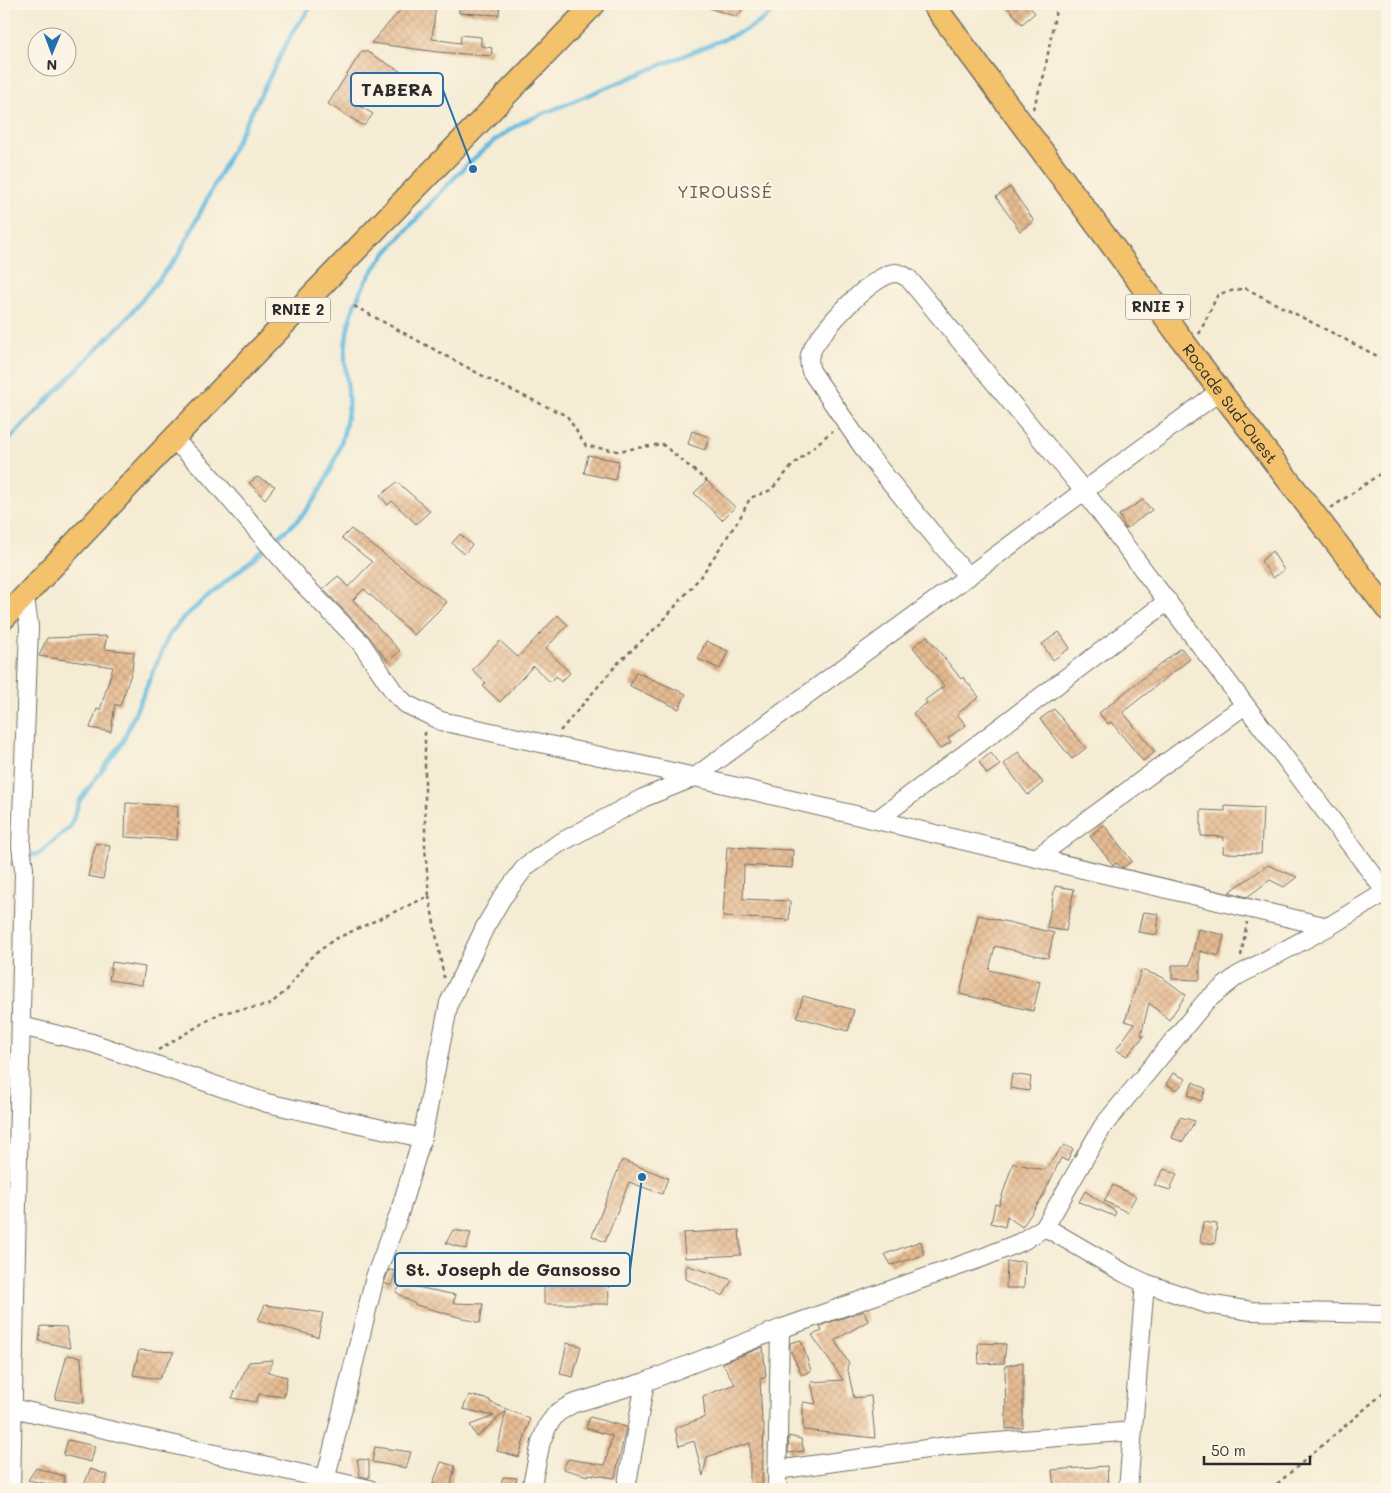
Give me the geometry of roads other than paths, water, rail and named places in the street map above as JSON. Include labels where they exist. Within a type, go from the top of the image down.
[{"type":"main road","name":"RNIE 2","points":[[4,618],[173,439],[594,4]]},
{"type":"main road","name":"Rocade Sud-Ouest","points":[[933,4],[1220,391],[1387,609]]},
{"type":"street","points":[[531,1489],[541,1442],[548,1425],[557,1413],[572,1404],[645,1382],[780,1330],[994,1253],[1021,1242],[1045,1227],[1103,1126],[1206,1001],[1237,976],[1328,927],[1387,892],[1084,491],[909,279],[902,274],[894,273],[884,276],[858,295],[816,342],[810,354],[811,371],[869,456],[968,577]]},
{"type":"street","points":[[324,1484],[375,1277],[399,1214],[422,1138],[449,1003],[502,898],[526,866],[558,844],[643,798],[695,777],[1220,391]]},
{"type":"street","points":[[173,439],[205,470],[304,585],[361,643],[394,692],[406,704],[425,714],[456,725],[695,777],[1328,927]]},
{"type":"street","points":[[11,1489],[8,1407],[21,1026],[24,870],[21,846],[29,627],[25,597]]},
{"type":"street","points":[[877,820],[1168,602]]},
{"type":"street","points":[[1036,858],[1246,705]]},
{"type":"street","points":[[21,1026],[92,1043],[267,1103],[422,1138]]},
{"type":"street","points":[[1045,1227],[1146,1283],[1221,1307],[1251,1311],[1387,1314]]},
{"type":"street","points":[[1128,1489],[1146,1283]]},
{"type":"street","points":[[777,1489],[780,1330]]},
{"type":"street","points":[[626,1489],[645,1382]]},
{"type":"street","points":[[8,1407],[324,1484],[369,1489]]},
{"type":"street","points":[[777,1470],[948,1446],[1133,1431]]},
{"type":"waterway","points":[[4,445],[128,317],[178,256],[292,33],[313,4]]},
{"type":"waterway","points":[[272,542],[298,520],[310,506],[325,481],[338,453],[346,424],[348,404],[345,361],[347,331],[361,290],[386,253],[450,182],[486,148],[523,122],[746,30],[783,4]]},
{"type":"waterway","points":[[27,857],[40,853],[70,827],[80,800],[122,743],[169,635],[184,617],[267,547]]},
{"type":"waterway","points":[[4,867],[18,860]]},
{"type":"place","name":"TABERA","points":[[473,169]]},
{"type":"place","name":"St. Joseph de Gansosso","points":[[642,1177]]},
{"type":"district","name":"YIROUSSÉ","points":[[725,192]]}]
